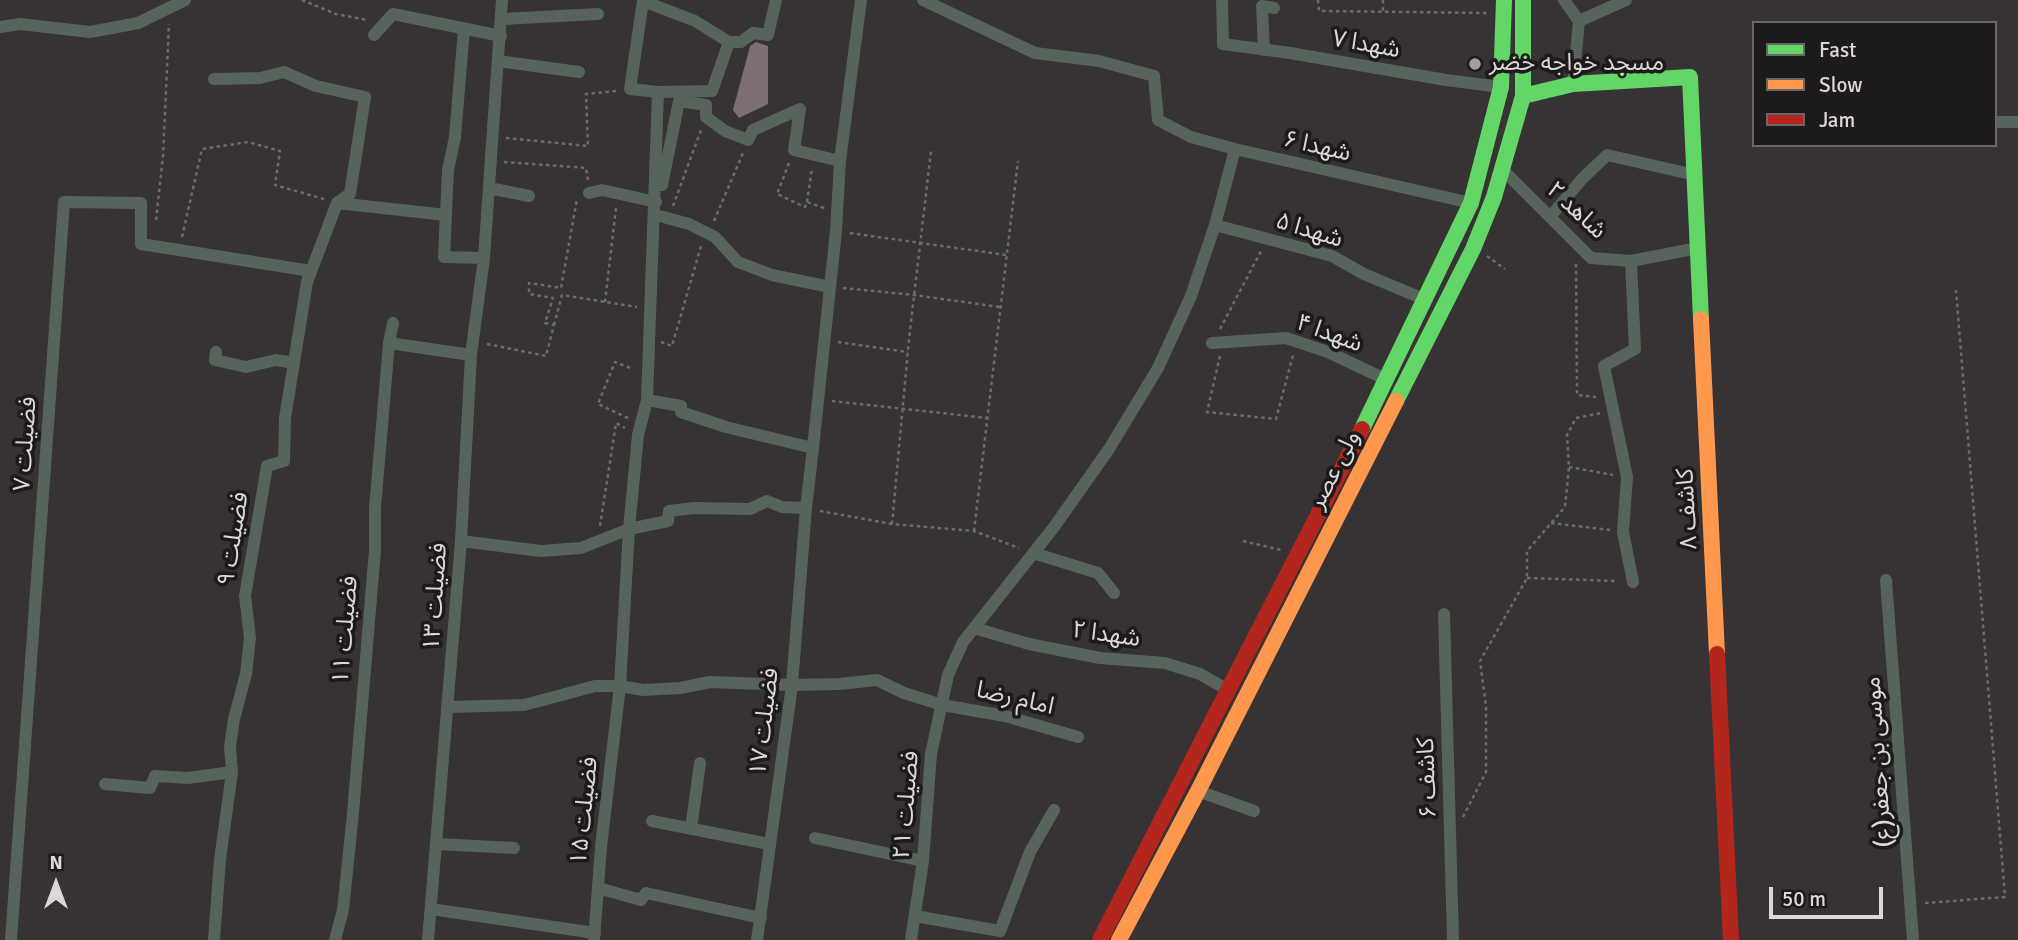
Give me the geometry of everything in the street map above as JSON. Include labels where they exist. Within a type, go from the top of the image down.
[{"type":"main road","name":"ولی عصر","points":[[1119,940],[1198,791],[1475,244],[1503,170],[1523,96],[1523,0]]},
{"type":"main road","name":"ولی عصر","points":[[1100,940],[1387,380],[1471,202],[1501,87],[1504,6]]},
{"type":"main road","name":"کاشف ۸","points":[[1573,84],[1690,77],[1731,940]]},
{"type":"main road","points":[[1523,96],[1573,84]]},
{"type":"main road","points":[[1228,690],[1245,698]]},
{"type":"street","points":[[0,27],[20,24],[90,32],[138,23],[185,0]]},
{"type":"street","name":"فضیلت ۱۳","points":[[428,940],[461,541],[471,355],[484,258],[502,0]]},
{"type":"street","points":[[729,42],[712,91],[658,92],[630,89],[643,1],[695,21],[729,42],[741,42],[753,33],[768,35],[776,0]]},
{"type":"street","name":"فضیلت ۱۷","points":[[757,940],[792,685],[806,508],[836,231],[840,161],[860,0]]},
{"type":"street","name":"شهدا ۶","points":[[923,0],[1035,54],[1099,61],[1154,76],[1158,120],[1191,137],[1471,202]]},
{"type":"street","name":"شهدا ۷","points":[[1222,0],[1223,44],[1501,87]]},
{"type":"street","points":[[1564,0],[1579,21],[1573,84]]},
{"type":"street","points":[[1579,21],[1626,0]]},
{"type":"street","points":[[1265,50],[1262,6],[1274,8]]},
{"type":"street","points":[[374,35],[393,14],[501,36]]},
{"type":"street","points":[[502,19],[598,14]]},
{"type":"street","points":[[464,29],[455,137],[448,170],[444,257],[484,258]]},
{"type":"street","points":[[498,61],[579,72]]},
{"type":"street","name":"فضیلت ۹","points":[[214,79],[260,78],[284,72],[316,86],[365,97],[350,194],[337,203],[307,282],[285,418],[284,461],[267,466],[245,596],[250,638],[246,674],[230,747],[232,772],[220,860],[214,940]]},
{"type":"street","points":[[658,92],[659,214]]},
{"type":"street","points":[[659,214],[679,101],[706,105],[706,117],[725,131],[748,140],[753,130],[800,109],[794,150],[840,161]]},
{"type":"street","points":[[1997,122],[2018,122]]},
{"type":"street","name":"فضیلت ۲۱","points":[[911,940],[923,861],[931,754],[948,674],[963,642],[1033,554],[1109,449],[1158,368],[1191,296],[1215,225],[1235,149]]},
{"type":"street","points":[[1550,217],[1582,178],[1606,155],[1695,175]]},
{"type":"street","name":"شاهد ۲","points":[[1503,170],[1591,258],[1631,261],[1698,248]]},
{"type":"street","points":[[489,188],[528,196]]},
{"type":"street","points":[[589,193],[603,190],[618,193],[659,214],[689,224],[715,237],[738,261],[772,275],[830,287]]},
{"type":"street","name":"فضیلت ۷","points":[[11,940],[64,202],[141,203],[141,244],[312,271]]},
{"type":"street","points":[[337,203],[446,215]]},
{"type":"street","name":"فضیلت ۱۵","points":[[594,937],[620,686],[629,529],[639,429],[647,400],[659,214]]},
{"type":"street","name":"شهدا ۵","points":[[1215,225],[1332,256],[1364,274],[1426,300]]},
{"type":"street","points":[[1631,261],[1634,349],[1604,366],[1627,477],[1623,532],[1633,582]]},
{"type":"street","name":"فضیلت ۱۱","points":[[335,940],[343,910],[354,813],[389,343],[393,323]]},
{"type":"street","name":"شهدا ۴","points":[[1218,343],[1286,338],[1328,352],[1387,380]]},
{"type":"street","points":[[389,343],[471,355]]},
{"type":"street","points":[[216,352],[215,360],[246,367],[276,360],[294,363]]},
{"type":"street","points":[[647,400],[681,407],[681,412],[726,427],[813,448]]},
{"type":"street","points":[[461,541],[541,551],[562,550],[581,548],[629,529],[668,521],[669,511],[694,508],[750,509],[767,501],[782,507],[806,508]]},
{"type":"street","points":[[1033,554],[1098,573],[1114,593]]},
{"type":"street","name":"موسی بن جعفر(ع)","points":[[1886,580],[1913,940]]},
{"type":"street","name":"کاشف ۶","points":[[1444,614],[1453,940]]},
{"type":"street","name":"شهدا ۲","points":[[974,628],[1029,644],[1100,658],[1165,663],[1200,674],[1228,690]]},
{"type":"street","name":"امام رضا","points":[[448,706],[524,705],[595,686],[643,690],[680,688],[710,682],[792,685],[877,680],[904,693],[942,705],[1005,716],[1078,737]]},
{"type":"street","points":[[691,829],[700,763]]},
{"type":"street","points":[[105,784],[150,788],[155,776],[188,778],[232,772]]},
{"type":"street","points":[[1198,791],[1254,811]]},
{"type":"street","points":[[915,916],[1000,931],[1030,852],[1054,810]]},
{"type":"street","points":[[652,821],[769,844]]},
{"type":"street","points":[[815,838],[923,861]]},
{"type":"street","points":[[437,844],[514,848]]},
{"type":"street","points":[[598,888],[641,900],[646,893],[761,918]]},
{"type":"street","points":[[431,909],[594,937]]},
{"type":"path","points":[[302,0],[336,14],[384,24]]},
{"type":"path","points":[[1318,0],[1319,11],[1383,12],[1504,6]]},
{"type":"path","points":[[1383,0],[1383,12]]},
{"type":"path","points":[[156,220],[163,156],[169,24]]},
{"type":"path","points":[[504,138],[588,146],[586,94],[630,89]]},
{"type":"path","points":[[659,214],[706,117]]},
{"type":"path","points":[[650,338],[671,346],[707,233],[748,140]]},
{"type":"path","points":[[181,239],[202,149],[248,142],[280,151],[275,185],[337,203]]},
{"type":"path","points":[[794,150],[777,194],[805,207],[814,155]]},
{"type":"path","points":[[892,524],[931,151]]},
{"type":"path","points":[[974,531],[1018,161]]},
{"type":"path","points":[[502,162],[586,168],[589,193],[577,198],[561,288],[529,283],[529,294],[553,298],[545,323],[554,325]]},
{"type":"path","points":[[605,302],[618,193]]},
{"type":"path","points":[[807,202],[837,213]]},
{"type":"path","points":[[836,231],[1007,255]]},
{"type":"path","points":[[1268,239],[1218,343],[1207,412],[1276,419],[1297,341]]},
{"type":"path","points":[[1576,243],[1577,395],[1612,404]]},
{"type":"path","points":[[1475,244],[1505,269]]},
{"type":"path","points":[[830,287],[1001,307]]},
{"type":"path","points":[[1911,904],[2005,897],[1956,290]]},
{"type":"path","points":[[474,341],[546,356],[562,295],[651,309]]},
{"type":"path","points":[[824,340],[908,352]]},
{"type":"path","points":[[639,429],[598,404],[615,362],[648,374]]},
{"type":"path","points":[[818,399],[987,418]]},
{"type":"path","points":[[1462,818],[1486,772],[1486,706],[1480,661],[1527,578],[1527,551],[1565,507],[1569,467],[1567,435],[1576,418],[1612,404]]},
{"type":"path","points":[[599,533],[616,423],[639,429]]},
{"type":"path","points":[[1569,467],[1627,477]]},
{"type":"path","points":[[806,508],[892,524],[974,531],[1033,554]]},
{"type":"path","points":[[1551,523],[1623,532]]},
{"type":"path","points":[[1243,541],[1298,554]]},
{"type":"path","points":[[1527,578],[1633,582]]},
{"type":"building","points":[[756,42],[768,46],[768,104],[739,118],[733,110],[750,46]]},
{"type":"traffic: fast","points":[[1362,429],[1471,203],[1501,87],[1504,0]]},
{"type":"traffic: fast","points":[[1396,401],[1473,249],[1494,197],[1523,96],[1523,0]]},
{"type":"traffic: fast","points":[[1523,96],[1573,84],[1690,77],[1701,319]]},
{"type":"traffic: slow","points":[[1701,319],[1717,654]]},
{"type":"traffic: slow","points":[[1119,940],[1198,791],[1396,401]]},
{"type":"traffic: jam","points":[[1100,940],[1362,429]]},
{"type":"traffic: jam","points":[[1717,654],[1731,940]]},
{"type":"place","name":"مسجد خواجه خضر","points":[[1475,64]]}]
